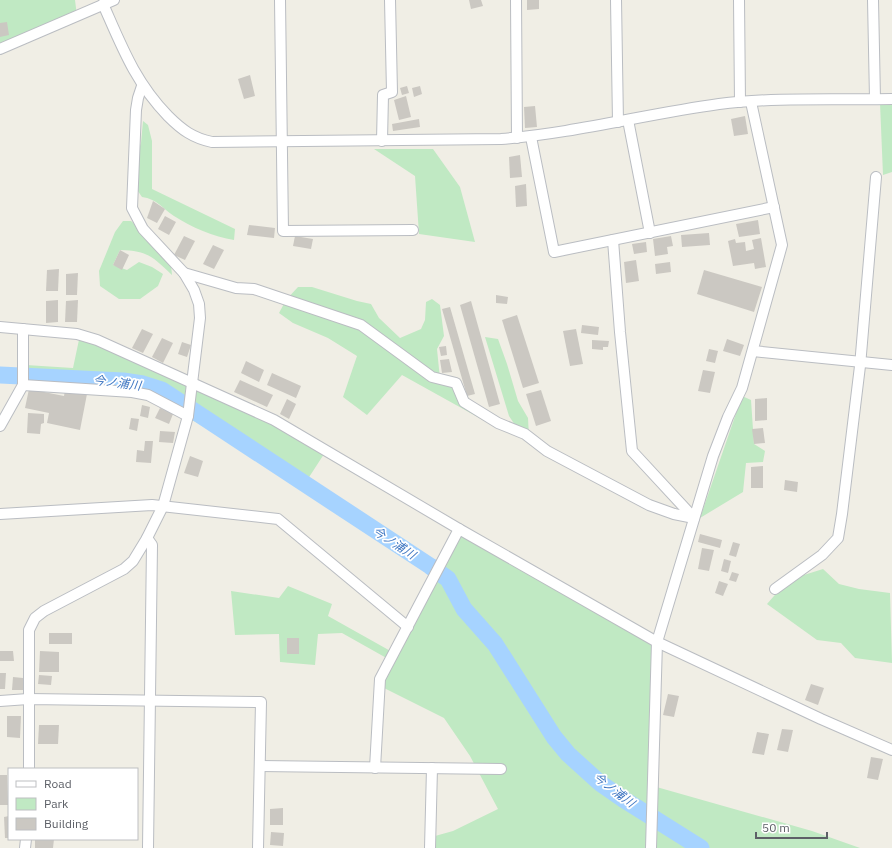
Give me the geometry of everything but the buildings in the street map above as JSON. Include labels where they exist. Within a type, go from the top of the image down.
[{"type":"street","points":[[0,49],[114,0]]},
{"type":"street","points":[[280,0],[283,231],[413,230]]},
{"type":"street","points":[[382,141],[383,96],[392,92],[390,0]]},
{"type":"street","points":[[516,0],[517,138]]},
{"type":"street","points":[[616,0],[618,122]]},
{"type":"street","points":[[739,0],[740,102]]},
{"type":"street","points":[[873,0],[875,99]]},
{"type":"street","points":[[103,4],[126,58],[142,86],[156,104],[188,134],[199,140],[212,142],[478,140],[517,138],[531,137],[705,106],[740,102],[892,99]]},
{"type":"street","points":[[29,768],[29,630],[35,618],[44,611],[124,570],[133,561],[147,538],[163,506],[188,416],[200,318],[199,304],[194,290],[184,273],[143,229],[132,208],[136,110],[142,86]]},
{"type":"street","points":[[651,848],[657,642],[713,456],[728,417],[742,388],[782,245],[751,102]]},
{"type":"street","points":[[628,120],[650,232]]},
{"type":"street","points":[[531,137],[554,252],[774,207]]},
{"type":"street","points":[[775,589],[822,555],[838,538],[860,362],[876,177]]},
{"type":"street","points":[[613,240],[620,332],[632,451],[694,518]]},
{"type":"street","points":[[184,273],[236,288],[254,289],[361,325],[432,377],[456,383],[464,402],[498,423],[525,434],[547,451],[649,505],[674,514],[694,518]]},
{"type":"street","points":[[0,328],[23,328],[77,334],[97,340],[274,420],[459,529],[657,642],[821,719],[892,750]]},
{"type":"street","points":[[0,426],[23,385],[23,328]]},
{"type":"street","points":[[753,351],[892,365]]},
{"type":"street","points":[[23,385],[132,392],[148,395],[188,416]]},
{"type":"street","points":[[0,514],[152,505],[278,519],[408,627]]},
{"type":"street","points":[[375,768],[380,679],[459,529]]},
{"type":"street","points":[[147,538],[152,545],[148,848]]},
{"type":"street","points":[[0,701],[261,702],[258,848]]},
{"type":"street","points":[[260,766],[501,769]]},
{"type":"street","points":[[430,848],[432,768]]},
{"type":"green space","points":[[0,0],[75,0],[77,16],[0,47]]},
{"type":"green space","points":[[892,101],[892,172],[883,175],[880,103]]},
{"type":"green space","points":[[143,121],[148,125],[152,141],[152,189],[235,229],[234,240],[219,237],[195,228],[174,216],[156,202],[142,197],[133,184],[133,168],[141,143]]},
{"type":"green space","points":[[374,149],[433,149],[460,187],[475,242],[419,234],[415,176]]},
{"type":"green space","points":[[123,221],[131,221],[152,239],[171,265],[172,275],[154,259],[143,253],[120,250],[113,265],[127,270],[139,262],[152,267],[163,274],[158,286],[140,299],[119,299],[100,286],[99,271],[115,232]]},
{"type":"green space","points":[[298,287],[312,287],[371,304],[379,318],[400,338],[421,329],[425,320],[426,302],[432,299],[440,305],[444,336],[437,349],[440,379],[454,388],[492,425],[402,375],[367,415],[343,397],[357,356],[328,338],[293,323],[279,313],[286,300]]},
{"type":"green space","points":[[80,335],[161,369],[326,451],[302,488],[246,450],[147,395],[23,385],[26,365],[73,368]]},
{"type":"green space","points":[[485,337],[498,339],[518,401],[528,418],[529,437],[519,431],[509,416]]},
{"type":"green space","points":[[742,396],[751,400],[754,444],[765,451],[763,462],[746,463],[743,492],[700,518]]},
{"type":"green space","points":[[459,529],[657,642],[653,786],[812,831],[860,848],[433,848],[435,836],[453,831],[498,809],[470,756],[444,718],[380,686]]},
{"type":"green space","points":[[823,569],[839,584],[859,589],[890,593],[892,663],[855,658],[841,643],[817,640],[767,604],[788,580]]},
{"type":"green space","points":[[288,586],[332,604],[328,616],[394,653],[390,660],[342,633],[318,634],[315,665],[280,662],[279,634],[235,635],[231,591],[279,598]]},
{"type":"waterway","name":"今ノ浦川","points":[[0,375],[123,381],[143,384],[162,390],[430,566],[448,579],[464,609],[495,644],[554,737],[568,754],[600,783],[701,848]]}]
